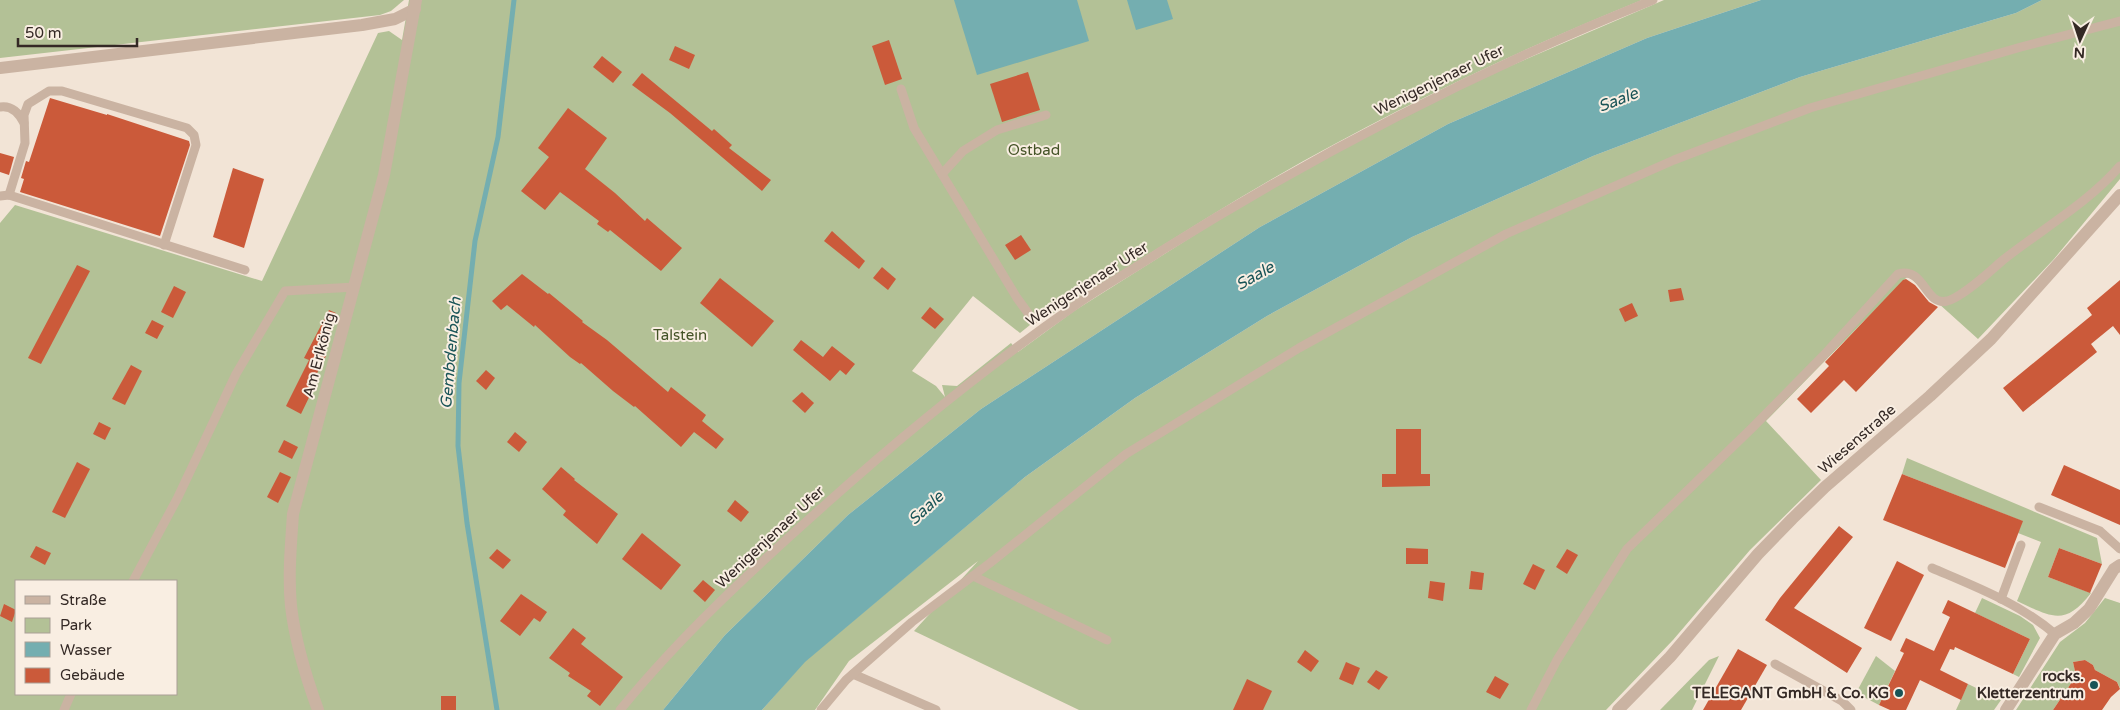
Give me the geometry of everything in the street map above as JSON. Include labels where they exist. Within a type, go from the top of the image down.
[{"type":"street","name":"Am Erlkönig","points":[[0,68],[362,25],[395,19],[416,5]]},
{"type":"street","name":"Am Erlkönig","points":[[318,710],[299,646],[291,606],[290,562],[293,514],[384,175],[416,5]]},
{"type":"street","name":"Wiesenstraße","points":[[1618,710],[1670,657],[1758,554],[1785,526],[1991,339],[2120,195]]},
{"type":"street","points":[[2006,710],[2055,634],[2074,622],[2089,609],[2114,568],[2120,565]]},
{"type":"lane","name":"Wenigenjenaer Ufer","points":[[620,710],[689,632],[762,560],[874,461],[931,414],[1072,308],[1266,187],[1382,123],[1471,78],[1653,0]]},
{"type":"lane","points":[[821,710],[853,674],[912,622],[1126,454],[1299,348],[1506,234],[1674,160],[1810,108],[2021,47],[2120,21]]},
{"type":"lane","points":[[901,88],[914,128],[1033,320]]},
{"type":"lane","points":[[164,245],[196,145],[194,135],[187,128],[62,91],[49,92],[28,104],[24,115],[24,143],[5,196],[245,270]]},
{"type":"lane","points":[[0,107],[4,106],[18,112],[24,123]]},
{"type":"lane","points":[[942,174],[963,151],[990,133],[1046,115]]},
{"type":"lane","points":[[1531,710],[1558,660],[1627,549],[1824,356],[1898,274],[1907,271],[1915,274],[1927,291],[1939,300],[1948,301],[1973,286],[2004,259],[2042,233],[2105,184],[2120,166]]},
{"type":"lane","points":[[133,580],[178,497],[236,374],[285,291],[355,287]]},
{"type":"lane","points":[[2040,508],[2100,531],[2120,549]]},
{"type":"lane","points":[[2001,599],[2021,544]]},
{"type":"lane","points":[[1932,568],[2001,599],[2033,616],[2055,634]]},
{"type":"lane","points":[[973,576],[1107,640]]},
{"type":"lane","points":[[1775,664],[1842,701],[1851,710]]},
{"type":"lane","points":[[853,674],[936,710]]},
{"type":"lane","points":[[64,710],[72,695]]},
{"type":"green space","points":[[0,0],[404,0],[391,11],[380,15],[0,58]]},
{"type":"green space","name":"Talstein","points":[[409,0],[1642,0],[1500,61],[1362,129],[1246,194],[1052,314],[1038,312],[1030,325],[1020,333],[973,296],[912,371],[936,386],[945,397],[942,385],[957,386],[1011,343],[1018,352],[1074,311],[1212,224],[1324,158],[1473,82],[1664,0],[1761,0],[1647,38],[1448,124],[1260,227],[981,409],[848,515],[725,635],[663,710],[0,710],[0,223],[15,205],[262,281],[378,33],[389,31],[402,40]]},
{"type":"green space","points":[[2042,0],[2120,0],[2120,179],[2054,259],[1978,339],[1908,276],[1766,421],[1821,480],[1750,550],[1673,640],[1606,710],[1079,710],[914,631],[978,561],[849,661],[815,710],[762,710],[804,662],[1025,477],[1135,398],[1267,316],[1412,237],[1593,156],[1800,77],[2016,13]]},
{"type":"green space","points":[[1907,458],[2097,538],[2102,564],[2059,548],[2048,577],[2091,593],[2073,611],[2057,616],[2039,611],[2017,601],[2041,542],[2018,533],[2022,521],[1902,474]]},
{"type":"green space","points":[[1982,598],[2020,616],[2033,625],[2040,638],[2019,677],[2013,674],[2030,639],[1975,613]]},
{"type":"green space","points":[[2105,598],[2120,603],[2120,688],[2117,682],[2095,670],[2093,665],[2085,660],[2073,662],[2076,676],[2053,710],[2016,710],[2060,642],[2085,623]]},
{"type":"green space","points":[[1719,656],[1692,710],[1660,710],[1709,660]]},
{"type":"green space","points":[[1876,656],[1895,671],[1879,705],[1856,693]]},
{"type":"green space","points":[[1968,684],[2001,700],[1994,710],[1956,710]]},
{"type":"water","points":[[954,0],[1077,0],[1089,41],[977,75]]},
{"type":"water","points":[[1127,0],[1167,0],[1173,19],[1136,30]]},
{"type":"water","name":"Saale","points":[[1761,0],[2042,0],[2016,13],[1800,77],[1593,156],[1412,237],[1267,316],[1135,398],[1025,477],[805,662],[762,710],[663,710],[725,635],[848,515],[981,409],[1260,227],[1448,124],[1647,38]]},
{"type":"building","points":[[889,40],[902,79],[885,85],[872,46]]},
{"type":"building","points":[[675,46],[695,55],[689,69],[669,60]]},
{"type":"building","points":[[602,56],[622,72],[613,83],[593,67]]},
{"type":"building","points":[[1028,72],[1040,110],[1002,122],[990,84]]},
{"type":"building","points":[[642,73],[712,131],[714,129],[732,145],[729,148],[771,180],[762,191],[670,113],[632,85]]},
{"type":"building","points":[[50,98],[107,114],[189,141],[190,145],[160,236],[20,192],[24,179],[21,178],[26,161],[29,162]]},
{"type":"building","points":[[568,108],[607,138],[585,169],[615,193],[645,221],[647,218],[682,248],[661,271],[610,230],[608,232],[597,224],[599,221],[560,192],[545,210],[521,191],[549,157],[538,148]]},
{"type":"building","points":[[0,153],[14,157],[9,175],[0,172]]},
{"type":"building","points":[[233,168],[264,179],[244,248],[213,237]]},
{"type":"building","points":[[832,231],[865,261],[859,269],[824,241]]},
{"type":"building","points":[[1021,235],[1031,250],[1015,260],[1005,245]]},
{"type":"building","points":[[77,265],[90,271],[41,364],[28,358]]},
{"type":"building","points":[[882,267],[896,279],[888,290],[873,278]]},
{"type":"building","points":[[522,274],[549,293],[668,392],[671,387],[706,415],[702,421],[724,439],[716,449],[694,432],[681,447],[635,406],[613,391],[581,363],[570,357],[535,325],[534,327],[507,305],[501,310],[492,301]]},
{"type":"building","points":[[720,278],[774,321],[752,347],[700,303]]},
{"type":"building","points":[[1906,279],[1915,285],[1929,302],[1938,307],[1856,392],[1844,380],[1811,413],[1797,399],[1829,366],[1825,362]]},
{"type":"building","points":[[2120,280],[2120,335],[2113,326],[2091,344],[2097,352],[2023,412],[2003,388],[2092,315],[2087,308]]},
{"type":"building","points":[[174,286],[186,292],[173,318],[161,312]]},
{"type":"building","points":[[1681,288],[1684,300],[1670,302],[1668,290]]},
{"type":"building","points":[[1632,303],[1638,316],[1625,322],[1619,309]]},
{"type":"building","points":[[930,307],[944,319],[935,329],[921,318]]},
{"type":"building","points":[[329,310],[336,313],[322,354],[326,356],[314,379],[317,381],[301,414],[286,406],[309,360],[304,358]]},
{"type":"building","points":[[152,320],[164,326],[157,339],[145,333]]},
{"type":"building","points":[[801,340],[823,357],[832,346],[855,364],[846,375],[840,370],[830,381],[793,350]]},
{"type":"building","points":[[131,365],[142,371],[125,405],[112,399]]},
{"type":"building","points":[[486,370],[495,378],[486,390],[476,381]]},
{"type":"building","points":[[802,392],[814,403],[805,413],[792,401]]},
{"type":"building","points":[[99,422],[111,428],[105,440],[93,434]]},
{"type":"building","points":[[1396,429],[1421,429],[1421,474],[1430,474],[1430,486],[1382,487],[1382,474],[1396,474]]},
{"type":"building","points":[[515,432],[527,442],[519,452],[507,442]]},
{"type":"building","points":[[284,440],[298,447],[292,459],[278,452]]},
{"type":"building","points":[[77,462],[90,469],[65,518],[52,512]]},
{"type":"building","points":[[2064,465],[2120,490],[2120,525],[2051,495]]},
{"type":"building","points":[[561,467],[574,480],[618,514],[597,544],[563,515],[566,511],[542,489]]},
{"type":"building","points":[[280,472],[291,477],[278,503],[267,497]]},
{"type":"building","points":[[1902,474],[2023,521],[2005,568],[1883,520]]},
{"type":"building","points":[[735,500],[749,512],[741,522],[727,511]]},
{"type":"building","points":[[1839,526],[1853,537],[1794,608],[1862,648],[1847,673],[1765,620],[1780,598]]},
{"type":"building","points":[[642,533],[681,565],[661,590],[622,559]]},
{"type":"building","points":[[36,546],[51,553],[45,565],[30,557]]},
{"type":"building","points":[[1406,548],[1428,549],[1428,564],[1406,564]]},
{"type":"building","points":[[2059,548],[2102,564],[2090,593],[2048,577]]},
{"type":"building","points":[[497,549],[511,560],[503,569],[489,558]]},
{"type":"building","points":[[1567,549],[1578,555],[1567,574],[1556,567]]},
{"type":"building","points":[[1897,561],[1924,575],[1891,641],[1864,628]]},
{"type":"building","points":[[1533,564],[1545,570],[1535,590],[1523,584]]},
{"type":"building","points":[[1471,571],[1484,573],[1482,590],[1469,589]]},
{"type":"building","points":[[703,580],[715,590],[705,602],[693,591]]},
{"type":"building","points":[[1430,581],[1445,583],[1443,601],[1428,598]]},
{"type":"building","points":[[521,594],[547,612],[540,622],[534,618],[520,636],[500,621]]},
{"type":"building","points":[[1948,600],[2030,639],[2013,674],[1955,647],[1954,650],[1950,649],[1940,670],[1968,684],[1961,700],[1920,680],[1906,710],[1890,710],[1879,705],[1904,653],[1900,651],[1906,638],[1934,651],[1950,617],[1942,613]]},
{"type":"building","points":[[4,604],[15,610],[12,622],[0,616]]},
{"type":"building","points":[[573,628],[586,638],[581,644],[623,677],[600,706],[587,696],[591,691],[568,676],[570,673],[549,658]]},
{"type":"building","points":[[1738,649],[1767,665],[1741,710],[1703,710]]},
{"type":"building","points":[[1305,650],[1319,661],[1311,672],[1297,662]]},
{"type":"building","name":"rocks. Kletterzentrum","points":[[2085,660],[2093,665],[2095,670],[2117,682],[2120,689],[2111,697],[2102,710],[2053,710],[2076,676],[2073,662]]},
{"type":"building","points":[[1346,662],[1360,668],[1353,685],[1339,679]]},
{"type":"building","points":[[1376,670],[1388,677],[1379,690],[1367,682]]},
{"type":"building","points":[[1495,676],[1509,684],[1500,699],[1486,692]]},
{"type":"building","points":[[1247,679],[1272,691],[1263,710],[1233,710]]},
{"type":"building","points":[[441,696],[456,696],[456,710],[441,710]]},
{"type":"waterway","name":"Gembdenbach","points":[[497,710],[467,523],[458,446],[459,383],[475,241],[498,137],[514,0]]},
{"type":"place","name":"rocks. Kletterzentrum","points":[[2094,685]]},
{"type":"place","name":"TELEGANT GmbH & Co. KG","points":[[1899,693]]},
{"type":"park label","name":"Ostbad","points":[[1034,150]]}]
